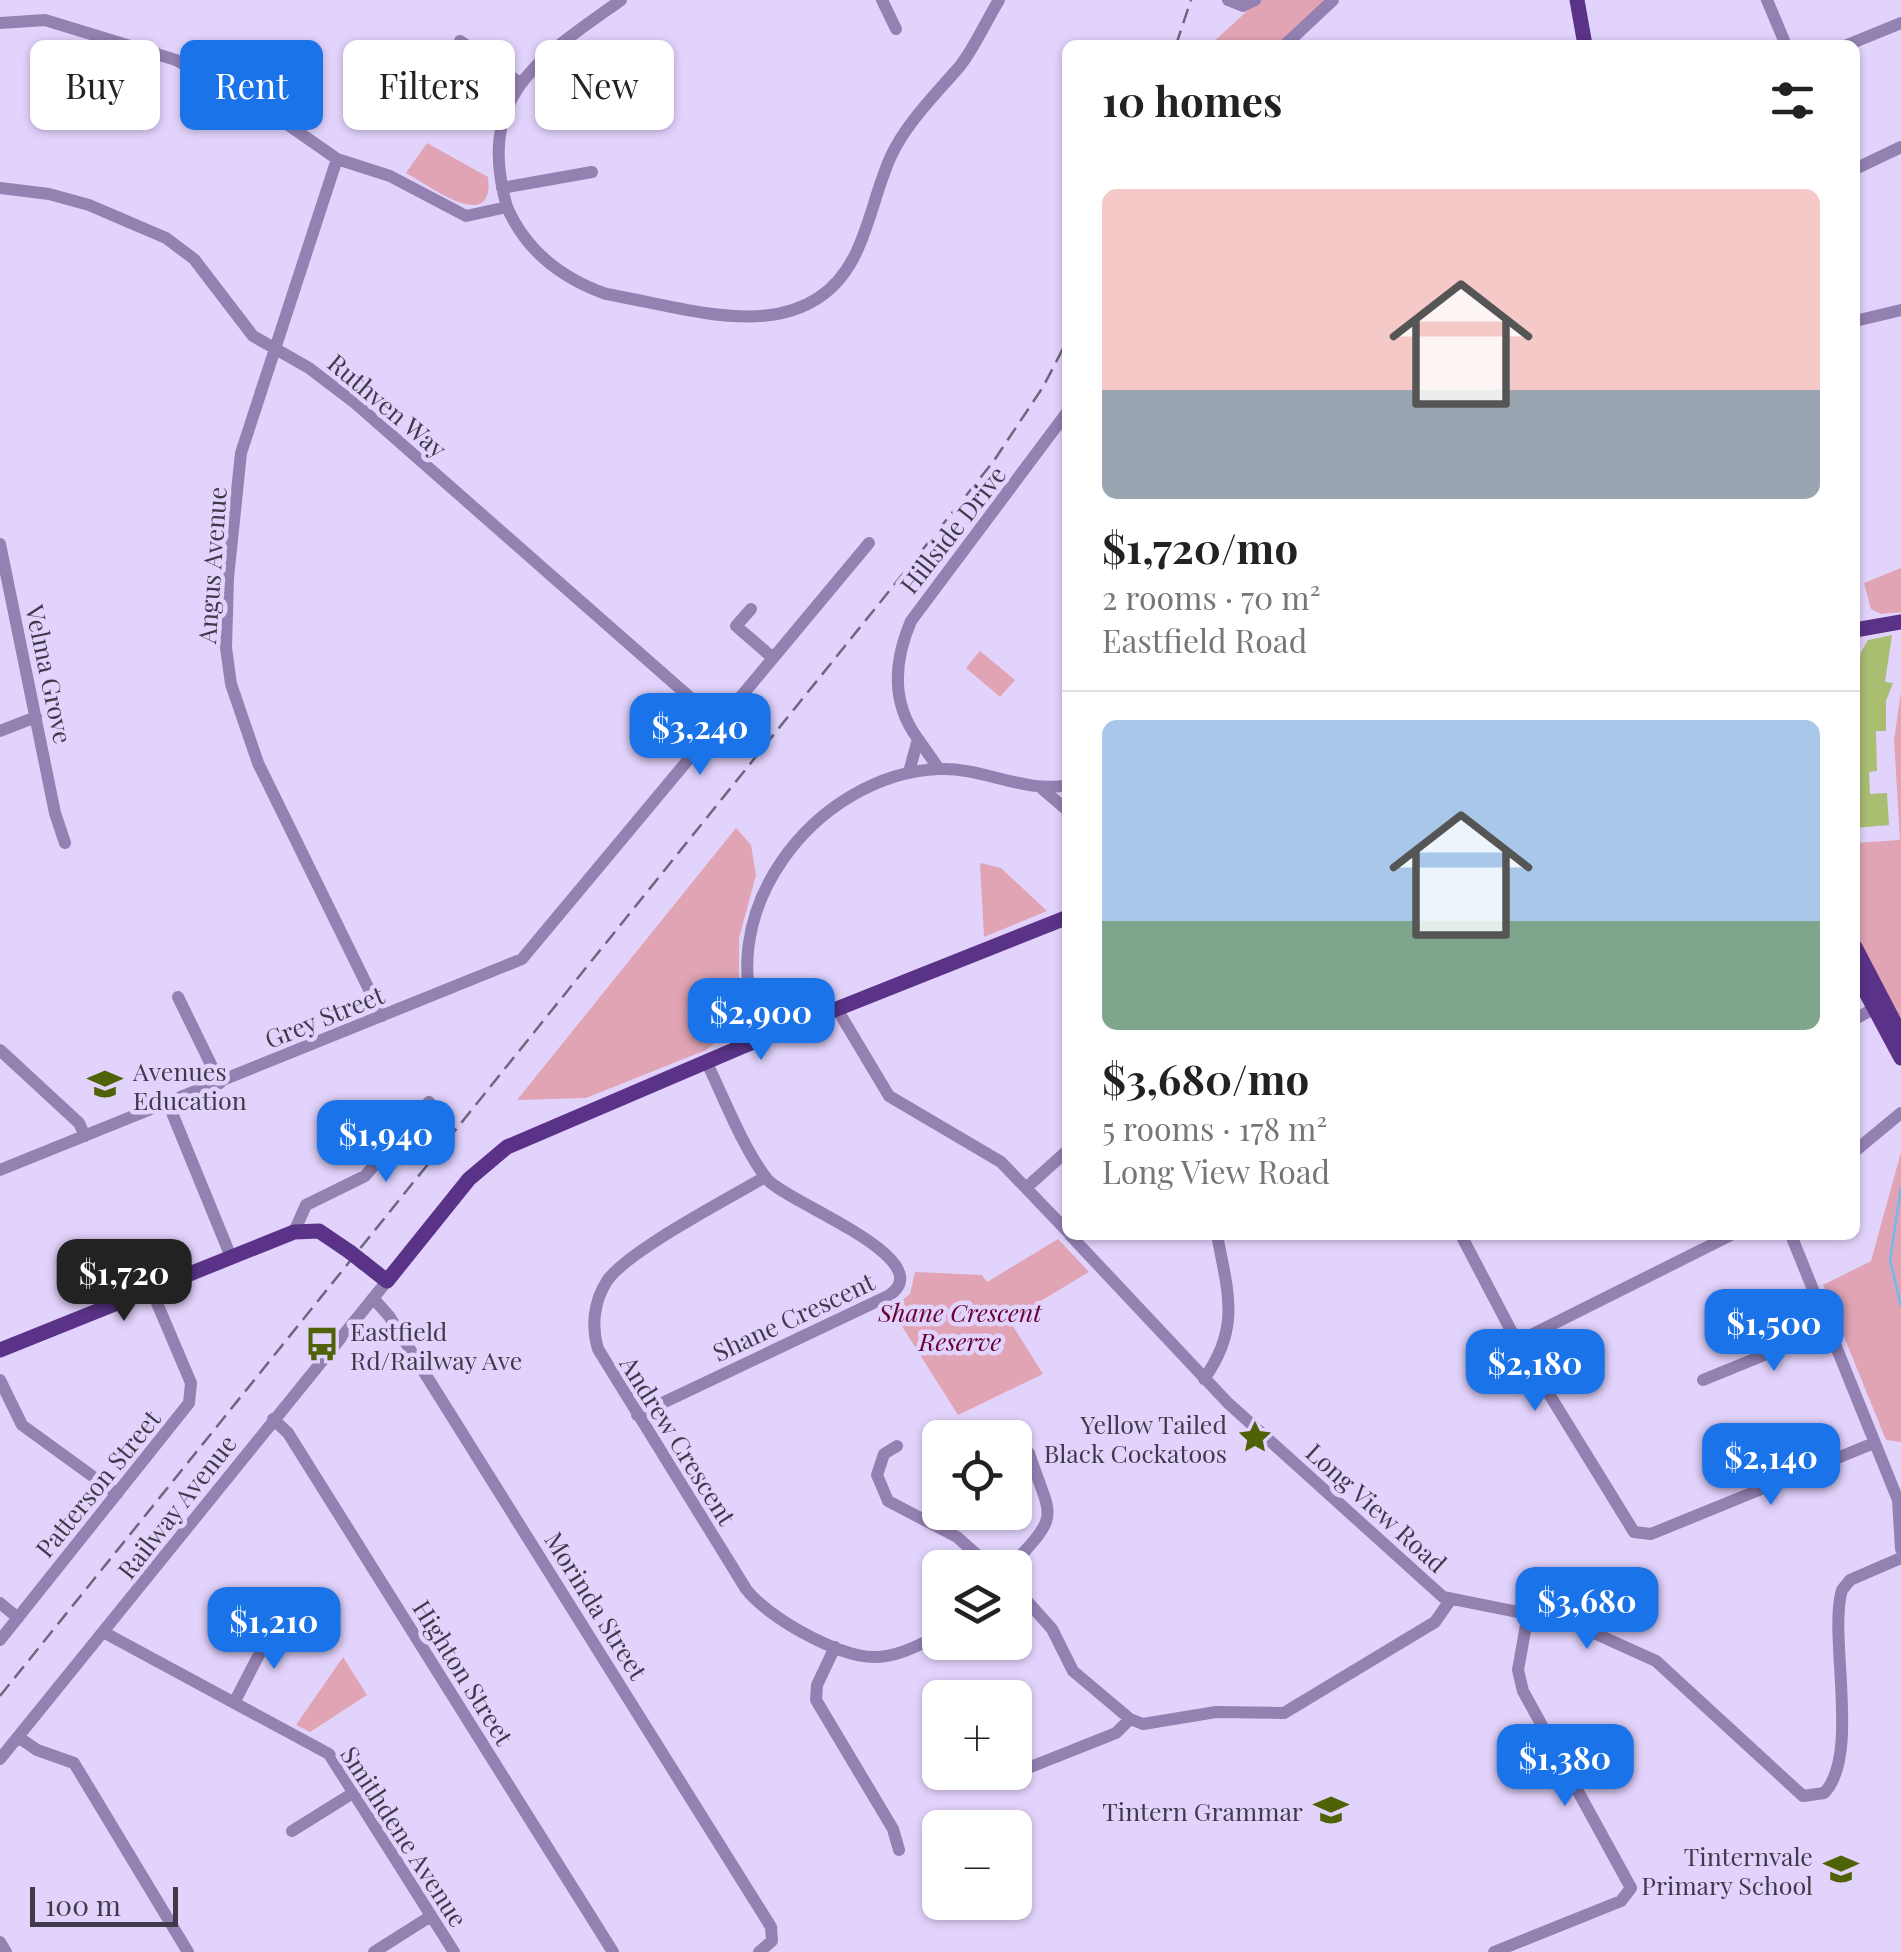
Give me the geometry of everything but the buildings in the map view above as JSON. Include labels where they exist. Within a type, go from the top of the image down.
[{"type":"main road","points":[[1577,0],[1583,40]]},
{"type":"main road","points":[[1860,629],[1901,622]]},
{"type":"main road","points":[[0,1350],[294,1232],[319,1231],[387,1282],[469,1179],[500,1152],[764,1038],[1062,920]]},
{"type":"main road","points":[[1860,956],[1901,1034]]},
{"type":"main road","points":[[1860,981],[1901,1058]]},
{"type":"street","points":[[620,0],[538,62],[520,83],[500,132],[498,165],[507,207],[535,250],[581,285],[606,294],[734,315],[783,314],[815,302],[842,276],[856,253],[893,152],[928,100],[963,62],[998,0]]},
{"type":"street","points":[[882,0],[896,29]]},
{"type":"street","points":[[1228,0],[1236,5],[1253,2]]},
{"type":"street","points":[[1290,40],[1333,0]]},
{"type":"street","points":[[1768,0],[1784,40]]},
{"type":"street","points":[[0,23],[45,20],[176,60],[267,110],[337,159],[390,176],[466,216],[507,207]]},
{"type":"street","points":[[1859,40],[1901,23]]},
{"type":"street","points":[[515,80],[520,83]]},
{"type":"street","points":[[1860,166],[1901,146]]},
{"type":"street","name":"Angus Avenue","points":[[337,159],[241,454],[228,578],[226,648],[231,684],[258,763],[382,1016]]},
{"type":"street","points":[[502,188],[592,172]]},
{"type":"street","name":"Ruthven Way","points":[[0,188],[89,204],[166,238],[194,259],[253,336],[308,368],[355,403],[718,722]]},
{"type":"street","points":[[1860,320],[1901,310]]},
{"type":"street","name":"Hillside Drive","points":[[939,769],[902,712],[897,690],[901,650],[910,621],[1062,419]]},
{"type":"street","name":"Grey Street","points":[[0,1170],[522,959],[869,543]]},
{"type":"street","name":"Velma Grove","points":[[1,554],[55,813],[65,843]]},
{"type":"street","points":[[751,609],[736,626],[773,658]]},
{"type":"street","points":[[0,731],[36,717]]},
{"type":"street","points":[[909,772],[918,739]]},
{"type":"street","points":[[764,1038],[752,996],[750,949],[759,908],[773,874],[795,841],[821,814],[864,787],[909,772],[982,772],[1040,787],[1062,785]]},
{"type":"street","points":[[1040,787],[1062,807]]},
{"type":"street","points":[[178,998],[220,1082]]},
{"type":"street","points":[[1860,1016],[1875,1008]]},
{"type":"street","name":"Long View Road","points":[[837,1009],[889,1096],[1002,1162],[1062,1226]]},
{"type":"street","points":[[0,1050],[79,1123],[85,1136]]},
{"type":"street","points":[[706,1062],[765,1177]]},
{"type":"street","points":[[294,1232],[306,1205],[365,1176],[428,1102]]},
{"type":"street","points":[[168,1103],[231,1257]]},
{"type":"street","points":[[1860,1147],[1901,1112]]},
{"type":"street","points":[[1027,1187],[1062,1155]]},
{"type":"street","name":"Andrew Crescent","points":[[765,1177],[626,1262],[600,1293],[595,1314],[596,1341],[604,1362],[753,1599],[771,1614],[861,1656],[885,1656],[922,1642]]},
{"type":"street","name":"Shane Crescent","points":[[637,1415],[888,1296],[900,1286],[900,1268],[892,1258],[765,1177]]},
{"type":"street","name":"Long View Road","points":[[1075,1240],[1204,1378],[1443,1597],[1572,1623],[1656,1661],[1793,1788],[1814,1796],[1824,1793],[1832,1782],[1843,1716],[1839,1597],[1850,1580],[1901,1558]]},
{"type":"street","points":[[1204,1378],[1221,1356],[1230,1323],[1218,1240]]},
{"type":"street","points":[[1464,1240],[1517,1342],[1627,1525],[1639,1534],[1650,1534],[1874,1443]]},
{"type":"street","points":[[1517,1342],[1721,1240]]},
{"type":"street","points":[[1793,1240],[1898,1500],[1901,1549]]},
{"type":"street","name":"Railway Avenue","points":[[0,1759],[387,1282]]},
{"type":"street","name":"Patterson Street","points":[[0,1640],[192,1398],[191,1384],[151,1288]]},
{"type":"street","name":"Morinda Street","points":[[373,1298],[389,1316],[773,1930],[772,1941],[758,1952]]},
{"type":"street","points":[[1704,1380],[1828,1329]]},
{"type":"street","points":[[0,1380],[22,1425],[117,1494]]},
{"type":"street","name":"Highton Street","points":[[273,1420],[288,1433],[612,1952]]},
{"type":"street","points":[[897,1446],[884,1454],[877,1475],[888,1500],[956,1537],[971,1550]]},
{"type":"street","points":[[1027,1550],[1044,1531],[1050,1512],[1032,1461]]},
{"type":"street","points":[[1032,1606],[1046,1620],[1073,1671],[1130,1719],[1143,1724],[1216,1712],[1284,1713],[1435,1622],[1451,1599]]},
{"type":"street","points":[[0,1603],[18,1618]]},
{"type":"street","points":[[1494,1952],[1621,1901],[1630,1888],[1522,1691],[1518,1670],[1528,1614]]},
{"type":"street","points":[[234,1703],[265,1644],[268,1625]]},
{"type":"street","name":"Smithdene Avenue","points":[[105,1633],[329,1754],[454,1952]]},
{"type":"street","points":[[835,1647],[816,1685],[816,1700],[893,1829],[899,1850]]},
{"type":"street","points":[[1032,1766],[1116,1732],[1130,1719]]},
{"type":"street","points":[[18,1737],[37,1750],[74,1764],[188,1952]]},
{"type":"street","points":[[292,1831],[354,1793]]},
{"type":"street","points":[[374,1952],[431,1916]]},
{"type":"street","points":[[0,1942],[6,1952]]},
{"type":"green space","points":[[1259,0],[1325,0],[1282,40],[1215,40]]},
{"type":"green space","points":[[427,143],[488,177],[487,194],[481,203],[458,202],[406,173]]},
{"type":"green space","points":[[1901,568],[1901,612],[1881,614],[1871,609],[1864,583]]},
{"type":"green space","points":[[980,651],[1015,680],[1000,697],[966,668]]},
{"type":"green space","points":[[1901,692],[1901,1023],[1860,945],[1860,843],[1900,840],[1894,740]]},
{"type":"green space","points":[[736,828],[751,845],[756,875],[739,938],[739,1010],[730,1031],[706,1050],[586,1098],[517,1100]]},
{"type":"green space","points":[[980,863],[1001,868],[1047,911],[984,937]]},
{"type":"green space","points":[[1901,1152],[1901,1442],[1886,1440],[1823,1285],[1871,1261]]},
{"type":"green space","name":"Shane Crescent Reserve","points":[[1058,1239],[1089,1272],[1009,1320],[1043,1374],[958,1415],[891,1309],[910,1294],[915,1272],[982,1275],[987,1282]]},
{"type":"green space","points":[[343,1657],[367,1695],[310,1732],[296,1725]]},
{"type":"waterway","points":[[1901,1187],[1890,1260],[1901,1306]]},
{"type":"railway","points":[[1178,40],[1191,0]]},
{"type":"railway","points":[[0,1696],[993,462],[1043,387],[1062,351]]},
{"type":"place","name":"Avenues Education","points":[[105,1084]]},
{"type":"place","name":"Eastfield Rd/Railway Ave","points":[[322,1344]]},
{"type":"place","name":"Yellow Tailed Black Cockatoos","points":[[1255,1437]]},
{"type":"place","name":"Tintern Grammar","points":[[1331,1810]]},
{"type":"place","name":"Tinternvale Primary School","points":[[1841,1869]]}]
